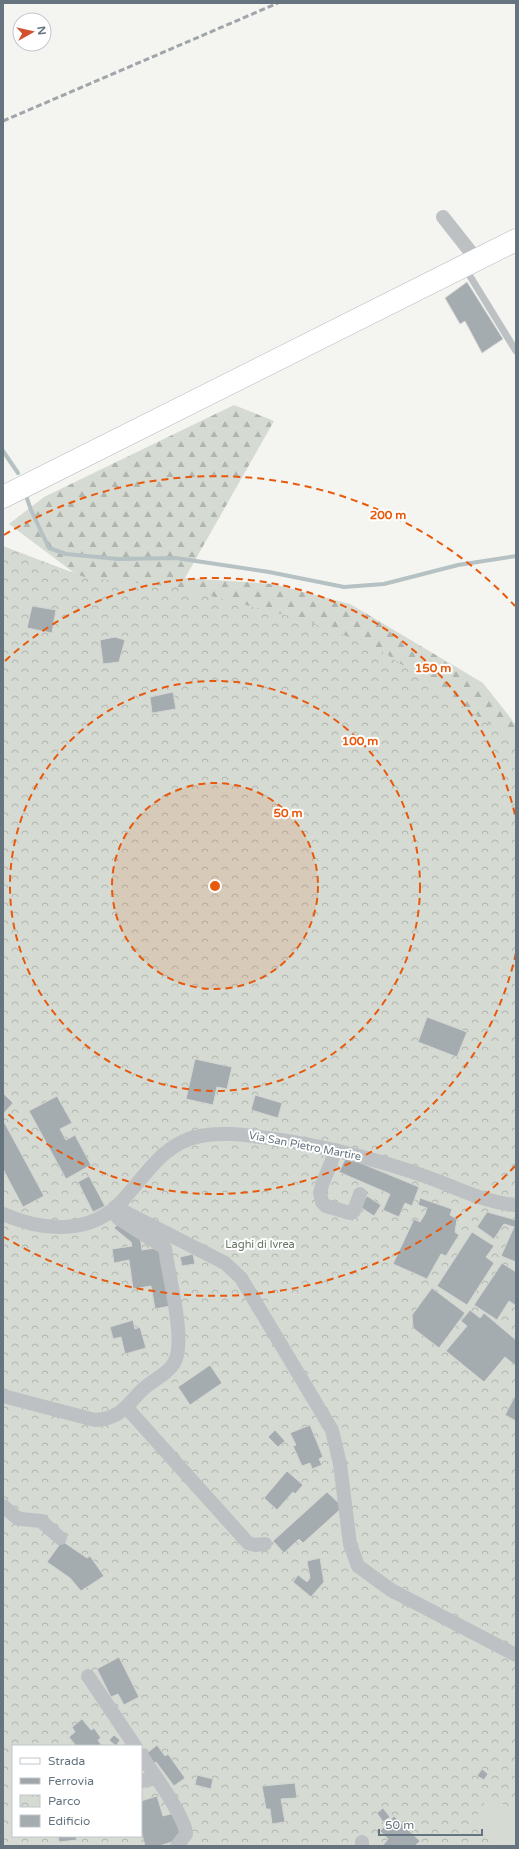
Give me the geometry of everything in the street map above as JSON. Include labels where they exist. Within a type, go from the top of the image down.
[{"type":"main road","points":[[3,497],[516,240]]},
{"type":"street","points":[[443,217],[470,263]]},
{"type":"street","name":"Via San Pietro Martire","points":[[3,1214],[24,1223],[55,1228],[90,1222],[112,1210],[165,1152],[194,1138],[216,1135],[246,1135],[336,1150],[384,1162],[471,1195],[516,1205]]},
{"type":"street","points":[[336,1150],[322,1184],[320,1193],[322,1202],[326,1206],[350,1213],[354,1211],[360,1194]]},
{"type":"street","points":[[3,1396],[95,1420],[120,1414],[145,1388],[168,1371],[174,1362],[177,1356],[178,1334],[166,1248],[112,1210]]},
{"type":"street","points":[[112,1210],[225,1263],[241,1278],[332,1430],[340,1464],[350,1544],[358,1566],[391,1590],[516,1655]]},
{"type":"street","points":[[126,1407],[248,1543],[255,1545],[265,1544]]},
{"type":"street","points":[[3,1506],[21,1519],[41,1521],[60,1538]]},
{"type":"street","points":[[88,1676],[134,1745]]},
{"type":"street","points":[[142,1757],[166,1791],[186,1831],[185,1837],[177,1846]]},
{"type":"street","points":[[142,1781],[156,1778]]},
{"type":"lane","points":[[470,263],[516,351]]},
{"type":"green space","points":[[234,405],[274,421],[185,578],[273,584],[350,604],[483,683],[516,725],[516,1132],[97,590],[9,524],[44,497]]},
{"type":"green space","name":"Laghi di Ivrea","points":[[3,546],[87,578],[176,587],[301,619],[376,647],[516,742],[516,1846],[3,1846]]},
{"type":"green space","points":[[489,1795],[516,1812],[516,1846],[505,1846],[471,1825]]},
{"type":"building","points":[[467,282],[503,339],[482,353],[465,321],[460,324],[445,298]]},
{"type":"building","points":[[32,606],[56,610],[52,633],[27,628]]},
{"type":"building","points":[[115,637],[125,640],[119,662],[103,664],[100,640]]},
{"type":"building","points":[[173,692],[176,709],[152,713],[150,697]]},
{"type":"building","points":[[427,1017],[467,1032],[457,1057],[418,1042]]},
{"type":"building","points":[[195,1059],[232,1067],[227,1089],[217,1087],[213,1105],[186,1099]]},
{"type":"building","points":[[3,1093],[13,1103],[3,1114]]},
{"type":"building","points":[[255,1095],[282,1103],[278,1118],[251,1110]]},
{"type":"building","points":[[57,1096],[72,1123],[60,1129],[66,1140],[75,1135],[91,1165],[66,1179],[29,1111]]},
{"type":"building","points":[[3,1120],[44,1196],[23,1207],[3,1169]]},
{"type":"building","points":[[346,1157],[419,1187],[412,1206],[405,1203],[399,1217],[383,1210],[390,1194],[339,1172]]},
{"type":"building","points":[[89,1176],[105,1206],[93,1212],[78,1182]]},
{"type":"building","points":[[367,1196],[381,1205],[374,1216],[360,1207]]},
{"type":"building","points":[[420,1198],[452,1209],[450,1215],[457,1219],[455,1232],[459,1235],[446,1256],[441,1254],[427,1279],[393,1264],[414,1219],[420,1222],[425,1214],[427,1208],[418,1205]]},
{"type":"building","points":[[487,1212],[516,1220],[516,1262],[501,1256],[514,1227],[504,1224],[494,1239],[477,1227]]},
{"type":"building","points":[[119,1223],[140,1236],[142,1250],[161,1247],[170,1306],[155,1309],[151,1286],[133,1289],[129,1260],[114,1263],[112,1249],[132,1246],[131,1242],[114,1228]]},
{"type":"building","points":[[472,1232],[494,1246],[486,1257],[494,1263],[467,1305],[437,1286]]},
{"type":"building","points":[[193,1254],[195,1264],[182,1266],[180,1257]]},
{"type":"building","points":[[502,1263],[516,1272],[516,1303],[515,1305],[509,1301],[497,1320],[474,1305]]},
{"type":"building","points":[[432,1288],[465,1313],[439,1348],[413,1328],[412,1315]]},
{"type":"building","points":[[470,1310],[480,1318],[484,1313],[516,1340],[516,1366],[505,1357],[484,1382],[446,1351],[467,1326],[461,1321]]},
{"type":"building","points":[[133,1320],[135,1329],[140,1327],[146,1348],[125,1354],[121,1337],[113,1339],[110,1327]]},
{"type":"building","points":[[210,1365],[222,1383],[190,1405],[178,1387]]},
{"type":"building","points":[[516,1394],[516,1421],[505,1415]]},
{"type":"building","points":[[310,1425],[323,1457],[319,1459],[322,1465],[312,1469],[310,1463],[302,1466],[293,1446],[296,1445],[290,1433]]},
{"type":"building","points":[[275,1430],[285,1441],[278,1447],[268,1437]]},
{"type":"building","points":[[287,1471],[303,1485],[295,1494],[293,1492],[277,1510],[264,1498]]},
{"type":"building","points":[[327,1492],[343,1507],[303,1543],[299,1539],[284,1553],[273,1541]]},
{"type":"building","points":[[62,1541],[87,1558],[90,1556],[104,1576],[81,1591],[70,1578],[47,1562]]},
{"type":"building","points":[[320,1558],[324,1582],[311,1597],[293,1582],[298,1575],[307,1582],[310,1578],[307,1561]]},
{"type":"building","points":[[119,1657],[139,1697],[124,1705],[118,1694],[111,1697],[97,1669]]},
{"type":"building","points":[[82,1719],[91,1730],[94,1728],[101,1738],[98,1740],[101,1745],[75,1745],[69,1737],[75,1732],[72,1727]]},
{"type":"building","points":[[114,1735],[120,1740],[117,1745],[115,1745],[109,1740]]},
{"type":"building","points":[[157,1745],[165,1756],[168,1754],[185,1778],[174,1786],[156,1762],[153,1764],[146,1754]]},
{"type":"building","points":[[482,1769],[488,1774],[484,1780],[477,1776]]},
{"type":"building","points":[[197,1775],[213,1779],[211,1789],[195,1785]]},
{"type":"building","points":[[295,1783],[297,1798],[281,1799],[285,1822],[272,1824],[270,1809],[266,1809],[262,1786]]},
{"type":"building","points":[[157,1796],[163,1816],[174,1813],[182,1839],[159,1846],[145,1846],[142,1835],[142,1801]]},
{"type":"building","points":[[383,1808],[390,1817],[383,1822],[377,1813]]},
{"type":"building","points":[[394,1816],[420,1841],[415,1846],[382,1846],[388,1839],[380,1831]]},
{"type":"building","points":[[394,1816],[420,1841],[415,1846],[382,1846],[388,1839],[380,1831]]},
{"type":"building","points":[[58,1837],[76,1837],[77,1840],[59,1842]]},
{"type":"waterway","points":[[3,451],[18,473]]},
{"type":"waterway","points":[[25,493],[31,510],[49,548],[66,554],[118,559],[176,558],[269,572],[344,587],[384,584],[458,565],[516,556]]},
{"type":"railway","points":[[3,121],[278,3]]}]
